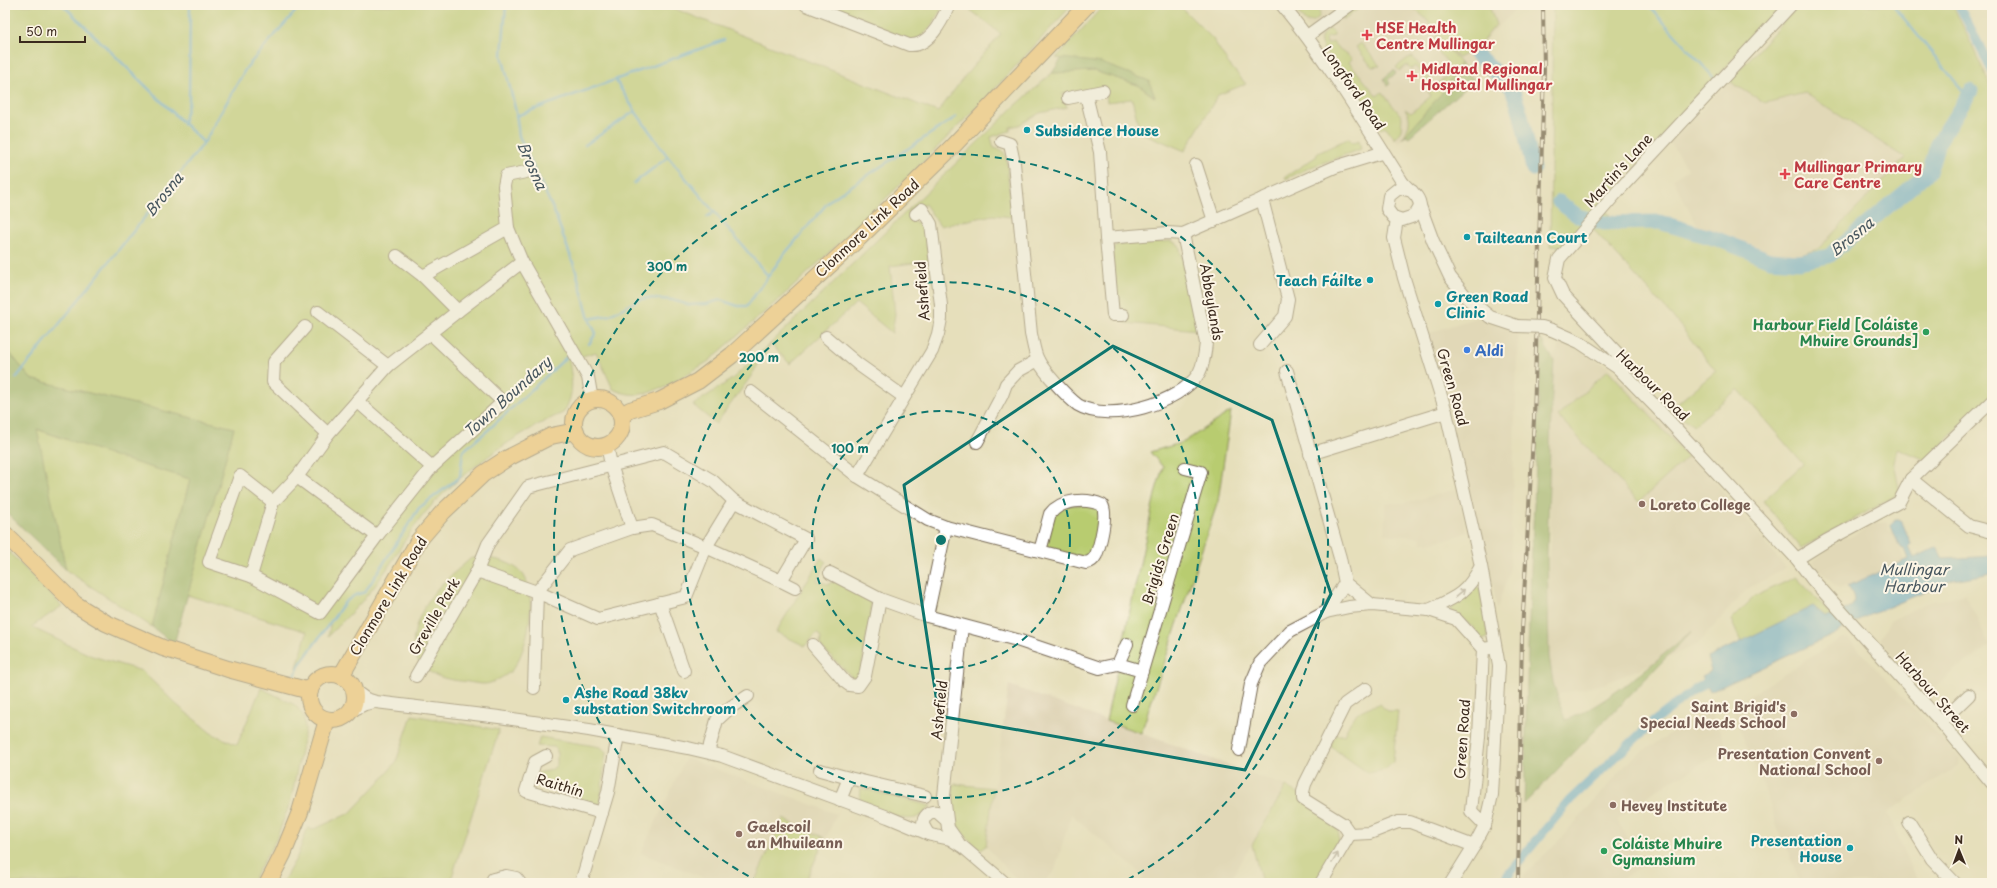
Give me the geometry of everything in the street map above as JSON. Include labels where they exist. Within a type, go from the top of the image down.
[{"type":"main road","name":"Clonmore Link Road","points":[[621,416],[630,410],[658,401],[698,381],[732,355],[858,239],[951,148],[1087,5]]},
{"type":"main road","points":[[592,400],[607,400],[613,404],[621,416],[621,430],[609,455],[585,442],[576,431],[576,415],[585,403],[592,400]]},
{"type":"main road","name":"Clonmore Link Road","points":[[341,676],[419,540],[443,512],[483,474],[506,458],[551,436],[576,431]]},
{"type":"main road","points":[[5,534],[75,604],[106,623],[156,645],[228,669],[310,691]]},
{"type":"main road","points":[[335,674],[341,676],[352,684],[355,690],[355,701],[351,711],[340,719],[327,720],[314,712],[310,706],[310,691],[312,685],[322,676],[335,674]]},
{"type":"main road","points":[[268,883],[283,854],[300,812],[327,720]]},
{"type":"street","points":[[806,5],[915,46],[919,45],[929,37],[942,20],[949,5]]},
{"type":"street","name":"Longford Road","points":[[1276,5],[1319,63],[1381,153],[1391,176],[1389,196]]},
{"type":"street","points":[[1282,5],[1306,35],[1350,98],[1402,182],[1412,191],[1418,197],[1417,211],[1407,220],[1397,219],[1388,209],[1389,196],[1399,188],[1412,191]]},
{"type":"street","points":[[1319,63],[1305,42],[1306,35],[1350,5]]},
{"type":"street","name":"Martin's Lane","points":[[1618,368],[1618,354],[1563,295],[1555,278],[1559,258],[1791,5]]},
{"type":"street","points":[[1068,98],[1104,91]]},
{"type":"street","points":[[1086,95],[1100,152],[1113,315],[1123,315]]},
{"type":"street","points":[[1350,98],[1362,118],[1361,123]]},
{"type":"street","name":"Abbeylands","points":[[1001,141],[1010,144],[1014,163],[1031,334],[1038,360],[1044,369],[1079,405],[1097,411],[1139,409],[1155,404],[1181,392],[1200,372],[1206,343],[1183,234]]},
{"type":"street","points":[[1106,238],[1168,233],[1183,234],[1335,167],[1381,153]]},
{"type":"street","points":[[1196,165],[1214,221]]},
{"type":"street","points":[[526,172],[506,176],[504,186],[508,228],[522,262],[588,378],[592,400]]},
{"type":"street","points":[[1260,345],[1285,316],[1288,299],[1262,199]]},
{"type":"street","name":"Ashefield","points":[[856,476],[932,350],[938,334],[941,319],[931,224],[922,209],[916,214]]},
{"type":"street","name":"Harbour Road","points":[[1417,211],[1450,277],[1467,298],[1490,317],[1517,326],[1542,327],[1552,330],[1579,342],[1618,368],[1797,559],[1812,579]]},
{"type":"street","name":"Green Road","points":[[1397,219],[1394,238],[1404,278],[1446,412],[1481,566],[1497,646],[1499,666],[1492,794],[1483,828]]},
{"type":"street","points":[[423,276],[508,228]]},
{"type":"street","points":[[397,256],[423,276],[458,311]]},
{"type":"street","points":[[251,576],[273,502],[297,477],[328,434],[388,366],[522,262]]},
{"type":"street","points":[[318,312],[388,366]]},
{"type":"street","points":[[305,327],[274,362],[273,382],[328,434]]},
{"type":"street","points":[[273,502],[240,476],[209,562],[251,576],[320,612],[377,536],[432,467],[503,402],[430,332]]},
{"type":"street","points":[[826,337],[859,365],[904,397]]},
{"type":"street","points":[[977,442],[1002,395],[1006,384],[1018,371],[1038,360]]},
{"type":"street","points":[[1287,372],[1340,558],[1345,582],[1372,605]]},
{"type":"street","points":[[751,392],[856,476],[928,520],[946,527],[1082,563],[1090,562],[1096,556],[1106,514],[1102,505],[1098,503],[1061,503],[1050,514],[1040,551]]},
{"type":"street","points":[[1797,559],[1826,540],[1899,502],[1911,479],[1992,400]]},
{"type":"street","points":[[357,401],[432,467]]},
{"type":"street","points":[[1310,454],[1446,412]]},
{"type":"street","name":"Greville Park","points":[[416,676],[477,571],[488,544],[528,488],[609,455],[664,452],[713,481],[734,501],[806,538],[781,581]]},
{"type":"street","points":[[609,455],[632,528]]},
{"type":"street","name":"Brigids Green","points":[[1142,671],[1201,472],[1184,468]]},
{"type":"street","points":[[297,477],[377,536]]},
{"type":"street","points":[[1911,479],[1969,526],[1992,532]]},
{"type":"street","name":"Greville Park","points":[[477,571],[537,592],[598,619],[686,597],[706,547],[734,501]]},
{"type":"street","points":[[534,688],[537,592],[570,550],[632,528],[652,525],[706,547],[795,588]]},
{"type":"street","points":[[927,616],[946,527]]},
{"type":"street","points":[[1429,610],[1458,596],[1472,582],[1481,566]]},
{"type":"street","points":[[830,573],[880,599],[927,616],[1017,640],[1100,668],[1118,664],[1142,671],[1132,705]]},
{"type":"street","name":"Harbour Street","points":[[1812,579],[1941,722],[1992,783]]},
{"type":"street","points":[[1326,612],[1345,582]]},
{"type":"street","points":[[812,645],[849,686],[858,686],[865,676],[880,599]]},
{"type":"street","points":[[660,603],[684,671]]},
{"type":"street","points":[[1239,750],[1251,684],[1260,663],[1290,631],[1326,612],[1372,605],[1429,610],[1456,619],[1483,649],[1497,646]]},
{"type":"street","name":"Ashefield","points":[[946,821],[944,796],[962,626]]},
{"type":"street","points":[[1118,664],[1127,644]]},
{"type":"street","name":"Green Road","points":[[1483,649],[1479,737],[1471,811],[1483,828]]},
{"type":"street","points":[[1350,834],[1343,824],[1303,799],[1302,792],[1345,704],[1366,688]]},
{"type":"street","points":[[355,690],[366,699],[376,702],[499,717],[618,735],[708,752],[743,763],[888,817],[931,835],[950,839],[963,847]]},
{"type":"street","points":[[1941,722],[1969,695]]},
{"type":"street","points":[[708,752],[717,720],[731,707],[748,696]]},
{"type":"street","points":[[351,711],[365,704],[376,702]]},
{"type":"street","points":[[581,883],[608,792],[618,735]]},
{"type":"street","name":"Raithín","points":[[546,756],[535,762],[526,791],[602,813]]},
{"type":"street","points":[[820,770],[925,796]]},
{"type":"street","points":[[840,800],[849,778]]},
{"type":"street","points":[[931,835],[924,829],[927,816],[944,796]]},
{"type":"street","points":[[888,817],[927,816],[941,814],[946,821],[949,831],[963,847],[1005,883]]},
{"type":"street","points":[[931,835],[943,832],[946,821]]},
{"type":"street","points":[[1350,834],[1370,833],[1398,822],[1410,822],[1474,846]]},
{"type":"street","points":[[1909,822],[1932,859],[1955,883]]},
{"type":"street","points":[[1450,883],[1474,846],[1483,828]]},
{"type":"street","points":[[1321,883],[1350,834]]},
{"type":"street","points":[[492,883],[493,879],[506,876],[516,878],[520,883]]},
{"type":"highlighted area","points":[[1113,346],[1272,420],[1331,594],[1245,770],[939,716],[904,485]]},
{"type":"shaded area","name":"Midland Regional Hospital Mullingar","points":[[1290,5],[1520,5],[1477,48],[1492,63],[1409,137],[1406,135],[1399,143]]},
{"type":"shaded area","name":"Mullingar Primary Care Centre","points":[[1729,81],[1765,103],[1805,93],[1906,157],[1818,249],[1772,265],[1698,227],[1673,179],[1688,169],[1670,143]]},
{"type":"shaded area","points":[[1478,317],[1518,332],[1510,568],[1497,610],[1489,562],[1426,334]]},
{"type":"shaded area","name":"Loreto College","points":[[1562,342],[1607,366],[1701,465],[1786,568],[1747,589],[1697,645],[1606,683],[1537,700],[1551,543],[1546,369]]},
{"type":"shaded area","points":[[1457,489],[1467,532],[1453,538],[1421,544],[1420,537],[1384,534],[1386,503],[1405,503]]},
{"type":"shaded area","points":[[1886,522],[1889,525],[1888,529],[1892,532],[1904,561],[1839,589],[1812,562],[1844,538],[1848,538],[1876,523]]},
{"type":"shaded area","points":[[1965,594],[1990,646],[1954,670],[1928,694],[1880,639],[1890,621],[1926,603]]},
{"type":"shaded area","points":[[1842,638],[1848,639],[1960,758],[1959,765],[1887,813],[1919,883],[1801,883],[1779,833],[1764,787],[1736,721],[1733,706]]},
{"type":"shaded area","points":[[1009,685],[1286,786],[1229,883],[1140,883],[1144,876],[1071,814],[1055,870],[1044,883],[1020,883],[986,846]]},
{"type":"shaded area","name":"Hevey Institute","points":[[1709,708],[1728,749],[1656,790],[1617,820],[1644,865],[1615,883],[1524,883],[1524,876],[1565,834],[1631,759]]},
{"type":"shaded area","name":"Gaelscoil an Mhuileann","points":[[686,758],[837,814],[806,883],[717,883],[641,853]]},
{"type":"green space","points":[[5,5],[665,5],[938,112],[964,77],[1001,34],[964,5],[1072,5],[990,94],[904,181],[795,285],[709,361],[662,389],[660,388],[643,394],[631,394],[619,392],[613,389],[596,352],[569,360],[572,387],[567,406],[563,413],[545,421],[507,443],[452,485],[417,523],[374,587],[358,606],[328,636],[331,621],[300,664],[293,681],[307,632],[187,595],[234,428],[31,379],[5,347]]},
{"type":"green space","points":[[819,5],[944,5],[927,32],[911,41]]},
{"type":"green space","points":[[1104,5],[1179,5],[1213,39],[1228,63],[1246,84],[1218,95],[1185,151],[1140,132],[1132,99],[1107,102],[1105,86],[1062,94],[1067,107],[1040,113],[1019,125],[1010,127],[1010,131],[991,137],[994,148],[1002,150],[1006,156],[1012,217],[993,215],[940,226],[925,204],[910,217],[916,224],[922,222],[925,229],[929,261],[890,266],[895,314],[892,333],[856,303],[790,364],[771,344],[749,379],[716,424],[693,405],[732,379],[771,343],[1013,108],[1052,73],[1094,71],[1138,85],[1154,97],[1149,81],[1101,63],[1056,58]]},
{"type":"green space","points":[[1291,5],[1315,5],[1320,13],[1319,17],[1314,21],[1306,22]]},
{"type":"green space","points":[[1357,5],[1363,5],[1343,21],[1343,16]]},
{"type":"green space","points":[[1410,5],[1489,5],[1496,25],[1476,48],[1458,58],[1439,37],[1460,63],[1441,94],[1402,139],[1409,124],[1409,117],[1405,109],[1411,113],[1431,96],[1428,92],[1431,86],[1415,66],[1411,69],[1407,65],[1399,71],[1396,67],[1408,58],[1413,57],[1435,86],[1450,74],[1444,66],[1448,63],[1430,42],[1438,35],[1425,18]]},
{"type":"green space","points":[[1553,5],[1782,5],[1575,234],[1561,247],[1550,246]]},
{"type":"green space","points":[[1799,5],[1953,5],[1992,89],[1992,397],[1926,460],[1897,448],[1894,463],[1899,488],[1894,497],[1801,548],[1763,501],[1803,464],[1738,389],[1693,426],[1672,408],[1716,371],[1673,317],[1592,228],[1606,211],[1613,219],[1651,218],[1698,227],[1772,265],[1818,249],[1905,158],[1805,93],[1765,103],[1729,81]]},
{"type":"green space","points":[[1329,29],[1331,29],[1334,33],[1334,36],[1326,38],[1327,44],[1333,42],[1350,57],[1352,59],[1349,62],[1377,96],[1382,92],[1402,117],[1401,130],[1395,139],[1386,127],[1380,129],[1368,112],[1370,108],[1352,85],[1348,84],[1322,46],[1321,38]]},
{"type":"green space","points":[[1361,43],[1380,66],[1372,67],[1356,47]]},
{"type":"green space","points":[[1062,58],[1101,63],[1149,81],[1155,97],[1138,85],[1094,71],[1052,73]]},
{"type":"green space","points":[[1460,63],[1474,80],[1409,137],[1406,135],[1402,139],[1441,94]]},
{"type":"green space","points":[[1394,70],[1396,73],[1388,80],[1390,84],[1387,86],[1384,78]]},
{"type":"green space","points":[[1349,138],[1352,143],[1359,140],[1361,149],[1311,167],[1286,179],[1285,177],[1317,156],[1316,154]]},
{"type":"green space","points":[[1171,241],[1179,245],[1191,295],[1197,330],[1125,323],[1124,310],[1118,308],[1112,251],[1116,245]]},
{"type":"green space","points":[[1541,339],[1554,361],[1547,555],[1549,656],[1553,682],[1565,720],[1581,713],[1614,693],[1692,631],[1524,804],[1529,611]]},
{"type":"green space","points":[[5,347],[31,379],[234,428],[174,644],[152,627],[190,479],[120,458],[37,429],[66,570],[5,511]]},
{"type":"green space","points":[[1608,370],[1688,457],[1639,502],[1558,416]]},
{"type":"green space","points":[[1231,411],[1218,501],[1141,733],[1106,721],[1156,490],[1163,467],[1150,452],[1184,442]]},
{"type":"green space","points":[[36,429],[120,458],[190,479],[152,627],[66,570]]},
{"type":"green space","points":[[1064,505],[1093,505],[1102,512],[1090,558],[1046,550],[1054,514]]},
{"type":"green space","points":[[5,548],[62,606],[31,627],[92,656],[142,671],[177,705],[211,733],[237,745],[261,688],[295,705],[304,716],[305,730],[291,800],[276,840],[251,883],[5,883]]},
{"type":"green space","points":[[471,558],[485,558],[509,563],[520,571],[526,579],[529,591],[530,606],[527,636],[517,663],[507,674],[487,684],[460,681],[442,677],[428,671],[419,663],[415,652],[414,640],[416,627],[430,598],[444,582]]},
{"type":"green space","points":[[821,558],[826,562],[817,581],[828,584],[835,581],[871,600],[871,611],[860,676],[858,679],[852,677],[820,646],[821,638],[817,633],[805,646],[776,632]]},
{"type":"green space","points":[[1796,577],[1833,616],[1826,617],[1813,606],[1741,642],[1731,620],[1754,597]]},
{"type":"green space","points":[[1477,587],[1480,588],[1488,638],[1481,640],[1473,627],[1450,610]]},
{"type":"green space","points":[[1379,704],[1388,711],[1398,711],[1393,762],[1385,770],[1368,773],[1330,746],[1336,735],[1344,735],[1353,718],[1357,714]]},
{"type":"green space","points":[[412,715],[499,730],[450,883],[282,883],[297,857],[308,827],[312,830],[350,813],[396,762]]},
{"type":"green space","points":[[540,737],[601,747],[606,752],[600,805],[535,785],[538,773],[551,770],[557,765],[557,750],[554,747],[537,746]]},
{"type":"green space","points":[[954,784],[994,788],[986,846],[980,849],[959,828],[956,821],[952,805]]},
{"type":"green space","points":[[1286,786],[1300,794],[1317,807],[1333,822],[1337,829],[1339,842],[1337,848],[1316,883],[1262,883],[1252,845]]},
{"type":"green space","points":[[861,788],[931,806],[923,814],[915,818],[907,819],[899,817],[882,811],[860,799]]},
{"type":"green space","points":[[783,819],[825,838],[805,883],[754,883]]},
{"type":"water","name":"Mullingar Harbour","points":[[1895,520],[1902,522],[1911,544],[1909,547],[1914,558],[1937,547],[1943,559],[1992,556],[1992,573],[1953,580],[1870,615],[1846,626],[1835,634],[1710,692],[1702,676],[1711,671],[1707,658],[1813,606],[1826,617],[1833,616],[1852,606],[1854,601],[1853,596],[1848,586],[1908,559],[1904,549],[1900,548],[1891,526]]},
{"type":"waterway","points":[[63,5],[204,143]]},
{"type":"waterway","points":[[183,124],[189,101],[190,5]]},
{"type":"waterway","name":"Brosna","points":[[16,378],[204,143],[246,68],[301,5]]},
{"type":"waterway","name":"Brosna","points":[[506,5],[502,55],[516,112],[519,136],[554,211],[576,271],[589,319],[596,333],[589,344]]},
{"type":"waterway","points":[[1648,5],[1716,80]]},
{"type":"waterway","points":[[1893,5],[1967,96]]},
{"type":"waterway","points":[[1959,5],[1992,71]]},
{"type":"waterway","points":[[516,116],[724,40]]},
{"type":"waterway","name":"Brosna","points":[[1475,53],[1512,88],[1521,115],[1533,169]]},
{"type":"waterway","points":[[616,81],[635,111],[668,157],[768,276]]},
{"type":"waterway","name":"Brosna","points":[[1559,202],[1578,216],[1604,223],[1659,222],[1717,239],[1770,260],[1799,262],[1829,256],[1929,172],[1938,143],[1971,91]]},
{"type":"waterway","points":[[585,145],[635,111]]},
{"type":"waterway","points":[[589,319],[610,315],[640,299],[648,298],[672,300],[689,305],[707,304],[720,300],[738,306],[747,306],[782,257],[830,200],[956,117]]},
{"type":"waterway","points":[[634,183],[668,157]]},
{"type":"waterway","points":[[707,217],[715,211]]},
{"type":"waterway","name":"Town Boundary","points":[[293,680],[300,664],[345,602],[355,595],[365,592],[419,508],[460,477],[463,451],[487,431],[570,354]]},
{"type":"waterway","points":[[1501,883],[1570,800],[1653,722],[1697,688],[1716,677]]},
{"type":"railway","points":[[1518,883],[1522,631],[1534,419],[1544,70],[1543,5]]},
{"type":"place","name":"HSE Health Centre Mullingar","points":[[1367,35]]},
{"type":"place","name":"Midland Regional Hospital Mullingar","points":[[1412,76]]},
{"type":"place","name":"Subsidence House","points":[[1027,130]]},
{"type":"place","name":"Mullingar Primary Care Centre","points":[[1785,174]]},
{"type":"place","name":"Tailteann Court","points":[[1467,237]]},
{"type":"place","name":"Teach Fáilte","points":[[1370,280]]},
{"type":"place","name":"Green Road Clinic","points":[[1438,304]]},
{"type":"place","name":"Harbour Field [Coláiste Mhuire Grounds]","points":[[1926,332]]},
{"type":"place","name":"Aldi","points":[[1467,350]]},
{"type":"place","name":"Loreto College","points":[[1642,504]]},
{"type":"place","name":"Ashe Road 38kv substation Switchroom","points":[[566,700]]},
{"type":"place","name":"Saint Brigid's Special Needs School","points":[[1794,714]]},
{"type":"place","name":"Presentation Convent National School","points":[[1879,761]]},
{"type":"place","name":"Hevey Institute","points":[[1613,805]]},
{"type":"place","name":"Gaelscoil an Mhuileann","points":[[739,834]]},
{"type":"place","name":"Presentation House","points":[[1850,848]]},
{"type":"place","name":"Coláiste Mhuire Gymansium","points":[[1604,851]]}]
